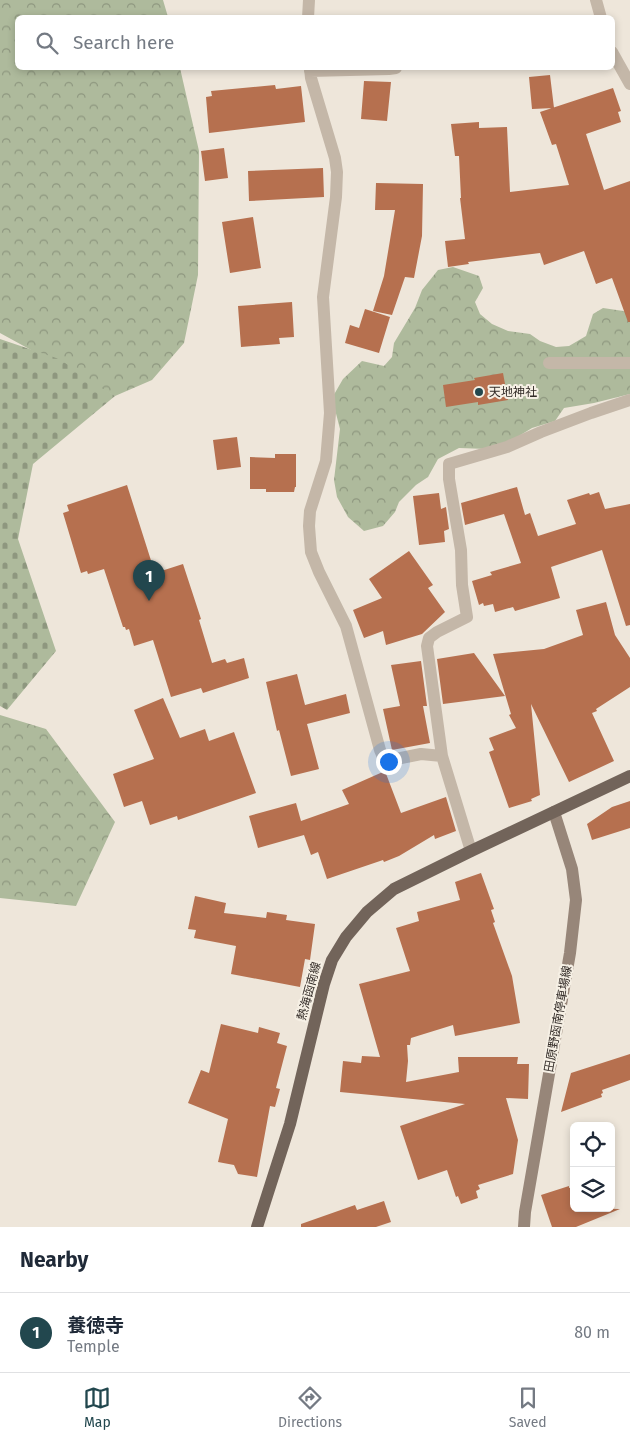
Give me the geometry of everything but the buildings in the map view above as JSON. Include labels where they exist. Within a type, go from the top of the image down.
[{"type":"main road","name":"熱海函南線","points":[[258,1227],[290,1124],[324,984],[332,960],[346,937],[367,912],[394,889],[471,850],[630,776]]},
{"type":"main road","name":"田原野函南停車場線","points":[[524,1227],[570,953],[576,900],[572,869],[554,812]]},
{"type":"street","points":[[308,0],[308,15]]},
{"type":"street","points":[[596,0],[599,15]]},
{"type":"street","points":[[615,58],[630,84]]},
{"type":"street","points":[[310,70],[335,158],[337,172],[334,214],[323,297],[330,413],[326,461],[310,511],[311,552],[346,626],[380,750],[384,758],[401,758],[421,754],[442,756]]},
{"type":"street","points":[[549,363],[630,363]]},
{"type":"street","points":[[471,850],[442,756],[427,646],[429,638],[437,632],[467,617],[462,585],[460,550],[449,479],[449,464],[506,448],[591,412],[630,400]]},
{"type":"green space","points":[[0,0],[163,0],[167,15],[15,15],[15,70],[180,70],[199,151],[198,275],[184,343],[152,380],[115,396],[0,333]]},
{"type":"green space","points":[[453,267],[479,276],[483,288],[475,302],[480,314],[492,324],[508,331],[530,334],[540,341],[556,347],[569,346],[586,336],[593,314],[603,308],[630,312],[630,394],[564,408],[555,421],[532,428],[514,439],[487,449],[459,448],[438,459],[428,477],[416,485],[399,502],[395,512],[383,526],[364,531],[348,517],[337,497],[334,480],[340,429],[332,398],[343,379],[362,361],[384,366],[392,357],[394,343],[415,308],[422,290],[438,270]]},
{"type":"green space","points":[[0,339],[59,359],[115,396],[33,464],[18,539],[56,651],[7,710],[0,706]]},
{"type":"green space","points":[[0,715],[46,729],[115,822],[76,906],[0,898]]},
{"type":"place","name":"天地神社","points":[[479,392]]},
{"type":"place","name":"養徳寺","points":[[149,601]]}]
